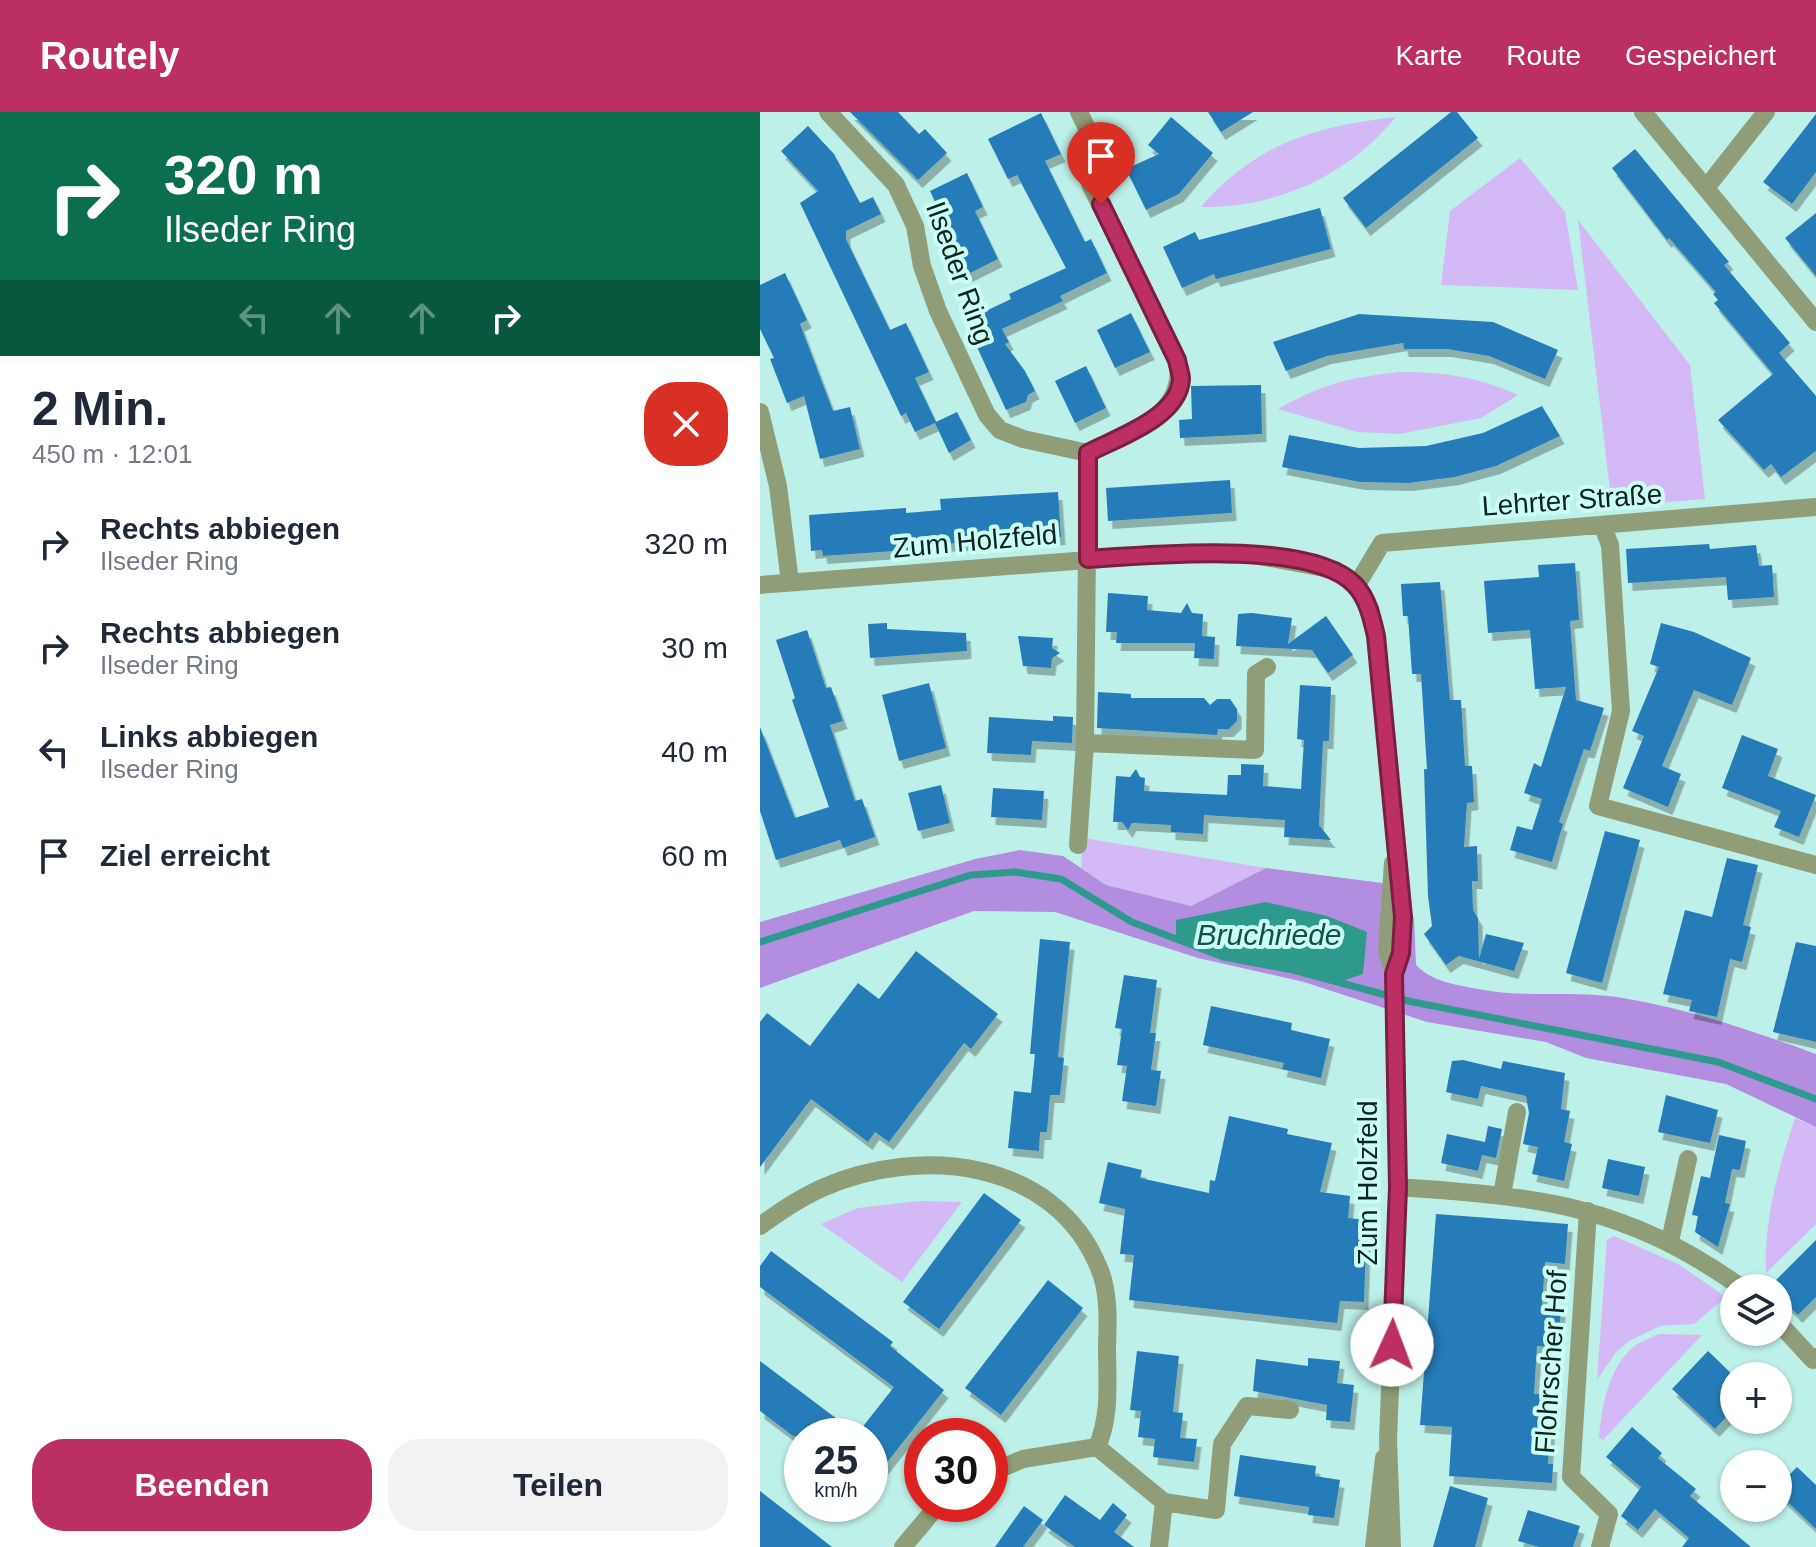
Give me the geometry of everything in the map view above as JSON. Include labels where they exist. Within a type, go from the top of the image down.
[{"type":"street","name":"Ilseder Ring","points":[[828,112],[896,185],[915,226],[922,266],[938,311],[987,415],[1000,430],[1023,439],[1088,453]]},
{"type":"street","points":[[1078,845],[1085,743],[1088,453],[1155,417],[1174,401],[1181,379],[1177,360],[1090,184],[1090,134],[1079,112]]},
{"type":"street","points":[[1643,112],[1816,322]]},
{"type":"street","points":[[1706,188],[1766,112]]},
{"type":"street","points":[[760,412],[778,486],[790,582]]},
{"type":"street","name":"Lehrter Straße","points":[[1356,586],[1382,543],[1816,507]]},
{"type":"street","points":[[1603,527],[1610,545],[1621,711],[1598,806],[1816,865]]},
{"type":"street","name":"Zum Holzfeld","points":[[760,585],[1180,553],[1254,555],[1312,563],[1335,570],[1356,586],[1370,609],[1376,636],[1395,845],[1402,882],[1403,932],[1394,974],[1398,1187],[1388,1440],[1392,1547]]},
{"type":"street","points":[[1085,743],[1255,750],[1256,674],[1267,667]]},
{"type":"street","points":[[1502,1195],[1517,1112]]},
{"type":"street","points":[[1670,1241],[1688,1159]]},
{"type":"street","points":[[760,1226],[822,1188],[866,1173],[904,1168],[988,1170],[1018,1181],[1044,1197],[1082,1235],[1101,1270],[1108,1311],[1106,1427],[1097,1447]]},
{"type":"street","points":[[1398,1187],[1502,1195],[1588,1211],[1630,1223],[1670,1241],[1721,1274]]},
{"type":"street","name":"Flohrscher Hof","points":[[1588,1211],[1571,1477],[1609,1514],[1600,1547]]},
{"type":"street","points":[[1792,1337],[1813,1360],[1816,1357]]},
{"type":"street","points":[[1008,1465],[1023,1459],[1097,1447],[1164,1502],[1216,1510],[1222,1444],[1247,1406],[1290,1410]]},
{"type":"street","name":"Zum Holzfeld","points":[[1374,1547],[1380,1474],[1388,1440]]},
{"type":"street","points":[[1159,1547],[1164,1502]]},
{"type":"street","points":[[903,1547],[921,1522]]},
{"type":"shaded area","points":[[1396,117],[1356,156],[1309,184],[1257,202],[1201,207],[1222,185],[1265,153],[1313,133]]},
{"type":"shaded area","points":[[1520,158],[1565,212],[1578,290],[1441,285],[1450,211]]},
{"type":"shaded area","points":[[1578,220],[1690,365],[1705,499],[1612,507]]},
{"type":"shaded area","points":[[1400,372],[1460,377],[1518,395],[1481,418],[1400,434],[1357,432],[1278,409],[1337,383]]},
{"type":"shaded area","points":[[1083,838],[1266,868],[1191,906],[1106,885],[1081,868]]},
{"type":"shaded area","points":[[1020,850],[1063,856],[1106,885],[1191,906],[1266,868],[1382,883],[1403,916],[1414,918],[1416,965],[1438,980],[1518,994],[1588,994],[1648,1003],[1721,1022],[1816,1054],[1816,1127],[1726,1084],[1586,1058],[1546,1042],[1427,1022],[1304,982],[1198,958],[1055,912],[974,911],[760,988],[760,922],[975,859]]},
{"type":"shaded area","points":[[1795,1118],[1816,1127],[1816,1224],[1766,1273],[1767,1233],[1773,1194]]},
{"type":"shaded area","points":[[919,1201],[962,1202],[902,1282],[821,1224],[858,1208]]},
{"type":"shaded area","points":[[1614,1236],[1678,1264],[1720,1293],[1720,1302],[1694,1324],[1660,1326],[1629,1341],[1616,1352],[1597,1380],[1607,1240]]},
{"type":"shaded area","points":[[1659,1334],[1702,1335],[1603,1440],[1599,1437],[1602,1414],[1617,1368],[1634,1347]]},
{"type":"water","name":"Bruchriede","points":[[1266,902],[1327,916],[1367,932],[1363,974],[1340,982],[1223,957],[1176,938],[1176,920]]},
{"type":"building","points":[[850,112],[898,112],[919,134],[925,129],[947,153],[918,180]]},
{"type":"building","points":[[1208,112],[1253,112],[1221,132]]},
{"type":"building","points":[[1451,112],[1457,112],[1478,138],[1366,228],[1343,198]]},
{"type":"building","points":[[1041,113],[1061,154],[1045,161],[1085,242],[1091,239],[1107,273],[1060,296],[1063,301],[1002,329],[1009,342],[1005,344],[1035,391],[1028,395],[1026,402],[1006,410],[965,321],[1011,299],[1009,294],[1066,268],[1017,175],[1008,179],[988,139]]},
{"type":"building","points":[[1816,114],[1816,172],[1792,204],[1763,182]]},
{"type":"building","points":[[1171,117],[1213,153],[1179,194],[1146,210],[1126,169],[1159,154],[1148,145]]},
{"type":"building","points":[[808,126],[834,154],[860,203],[873,197],[881,214],[846,231],[846,239],[890,330],[906,323],[929,372],[915,378],[936,422],[957,412],[971,440],[949,453],[935,423],[915,432],[906,413],[901,416],[800,203],[818,191],[781,151]]},
{"type":"building","points":[[1635,149],[1729,262],[1724,265],[1790,343],[1779,353],[1816,396],[1816,451],[1781,477],[1771,464],[1764,470],[1718,420],[1773,374],[1714,303],[1718,300],[1713,294],[1716,292],[1669,238],[1667,240],[1612,168]]},
{"type":"building","points":[[967,173],[983,207],[975,211],[998,259],[968,274],[930,191]]},
{"type":"building","points":[[1320,208],[1331,249],[1216,279],[1214,274],[1182,288],[1163,247],[1195,232],[1199,240]]},
{"type":"building","points":[[1816,213],[1816,276],[1785,238]]},
{"type":"building","points":[[785,273],[807,320],[800,324],[833,411],[850,407],[860,449],[820,459],[804,396],[787,403],[770,359],[774,358],[760,329],[760,285]]},
{"type":"building","points":[[1131,313],[1150,352],[1115,368],[1097,330]]},
{"type":"building","points":[[1359,314],[1493,322],[1558,350],[1545,379],[1489,356],[1447,349],[1404,349],[1403,343],[1327,356],[1286,371],[1273,342]]},
{"type":"building","points":[[1086,366],[1106,408],[1075,423],[1055,381]]},
{"type":"building","points":[[1261,385],[1262,434],[1180,438],[1179,420],[1192,419],[1191,386]]},
{"type":"building","points":[[1542,406],[1560,436],[1496,466],[1455,477],[1408,483],[1360,482],[1282,467],[1289,435],[1359,448],[1426,446],[1483,433]]},
{"type":"building","points":[[1230,480],[1232,513],[1108,521],[1106,488]]},
{"type":"building","points":[[1058,492],[1061,537],[943,544],[943,539],[909,542],[909,550],[823,556],[822,550],[811,551],[809,515],[906,508],[906,513],[941,510],[940,499]]},
{"type":"building","points":[[1709,544],[1710,549],[1756,545],[1759,566],[1772,565],[1774,597],[1728,600],[1726,577],[1628,583],[1626,549]]},
{"type":"building","points":[[1575,563],[1579,620],[1570,621],[1576,700],[1604,708],[1590,751],[1584,749],[1559,822],[1563,824],[1552,862],[1510,850],[1517,826],[1532,830],[1542,799],[1524,793],[1534,763],[1541,767],[1566,687],[1535,689],[1530,630],[1488,633],[1484,581],[1539,577],[1538,565]]},
{"type":"building","points":[[1440,582],[1450,700],[1461,700],[1465,766],[1472,766],[1474,802],[1467,803],[1464,847],[1477,846],[1478,881],[1472,881],[1473,910],[1478,918],[1479,959],[1486,934],[1524,943],[1514,971],[1459,956],[1446,965],[1424,934],[1432,926],[1428,896],[1424,769],[1427,769],[1421,674],[1412,674],[1408,616],[1403,616],[1401,584]]},
{"type":"building","points":[[1108,593],[1148,596],[1147,610],[1181,613],[1187,603],[1192,613],[1203,614],[1202,636],[1215,637],[1214,659],[1194,658],[1195,643],[1116,643],[1117,632],[1106,632]]},
{"type":"building","points":[[1238,614],[1292,618],[1288,644],[1326,616],[1353,655],[1328,673],[1312,650],[1236,646]]},
{"type":"building","points":[[887,623],[887,629],[966,633],[967,651],[870,658],[868,624]]},
{"type":"building","points":[[1661,623],[1694,632],[1751,658],[1732,705],[1694,690],[1662,766],[1681,774],[1668,807],[1623,788],[1644,736],[1632,731],[1659,667],[1650,664]]},
{"type":"building","points":[[807,630],[826,688],[831,687],[843,721],[830,725],[855,801],[862,799],[875,837],[843,848],[840,840],[776,860],[760,811],[760,727],[795,818],[829,807],[792,700],[795,698],[776,640]]},
{"type":"building","points":[[1018,636],[1053,638],[1052,648],[1060,653],[1052,658],[1051,668],[1023,666]]},
{"type":"building","points":[[929,683],[946,748],[899,761],[882,695]]},
{"type":"building","points":[[1300,685],[1331,687],[1329,741],[1323,741],[1319,825],[1331,840],[1284,837],[1285,820],[1204,815],[1203,834],[1171,832],[1171,825],[1132,823],[1128,830],[1122,822],[1113,822],[1116,776],[1130,777],[1136,769],[1140,777],[1145,778],[1144,791],[1227,795],[1228,775],[1241,775],[1241,764],[1264,765],[1263,786],[1301,789],[1304,740],[1297,739]]},
{"type":"building","points":[[1098,692],[1131,694],[1131,698],[1204,698],[1210,705],[1217,699],[1230,699],[1237,709],[1237,721],[1229,729],[1218,729],[1217,735],[1097,728]]},
{"type":"building","points":[[1053,716],[1073,717],[1072,743],[1032,741],[1031,755],[987,753],[989,717],[1053,721]]},
{"type":"building","points":[[1742,735],[1778,749],[1768,776],[1816,795],[1799,837],[1774,827],[1781,811],[1722,788]]},
{"type":"building","points":[[941,785],[950,823],[918,831],[908,793]]},
{"type":"building","points":[[993,788],[1044,791],[1042,820],[991,817]]},
{"type":"building","points":[[1605,831],[1640,840],[1602,983],[1566,973]]},
{"type":"building","points":[[1727,858],[1758,865],[1743,925],[1751,927],[1742,962],[1730,959],[1717,1017],[1689,1011],[1692,1000],[1663,994],[1685,910],[1712,917]]},
{"type":"building","points":[[1040,939],[1070,942],[1058,1057],[1064,1058],[1060,1095],[1050,1095],[1047,1132],[1040,1132],[1039,1151],[1008,1148],[1014,1091],[1031,1093],[1035,1054],[1030,1054]]},
{"type":"building","points":[[1796,942],[1816,946],[1816,1042],[1773,1032]]},
{"type":"building","points":[[916,951],[998,1014],[971,1049],[964,1043],[889,1142],[875,1132],[868,1142],[811,1099],[760,1167],[760,1022],[767,1013],[810,1046],[858,983],[879,999]]},
{"type":"building","points":[[1124,975],[1157,980],[1150,1033],[1156,1033],[1151,1070],[1161,1071],[1156,1106],[1122,1101],[1127,1066],[1117,1065],[1122,1029],[1115,1028]]},
{"type":"building","points":[[1211,1006],[1292,1023],[1291,1030],[1330,1039],[1321,1078],[1282,1069],[1284,1063],[1203,1045]]},
{"type":"building","points":[[1463,1060],[1501,1069],[1503,1061],[1565,1073],[1561,1109],[1570,1111],[1564,1142],[1572,1144],[1564,1181],[1532,1174],[1538,1147],[1523,1144],[1529,1113],[1526,1096],[1481,1086],[1478,1099],[1446,1092],[1452,1061]]},
{"type":"building","points":[[1666,1095],[1718,1110],[1710,1143],[1658,1132]]},
{"type":"building","points":[[1229,1116],[1288,1129],[1287,1134],[1332,1143],[1320,1192],[1350,1196],[1348,1218],[1367,1220],[1364,1302],[1340,1301],[1337,1323],[1129,1300],[1134,1255],[1120,1254],[1125,1209],[1099,1203],[1108,1162],[1142,1170],[1140,1178],[1209,1193],[1210,1180],[1215,1181]]},
{"type":"building","points":[[1488,1126],[1502,1129],[1496,1158],[1482,1155],[1478,1171],[1441,1163],[1447,1134],[1485,1142]]},
{"type":"building","points":[[1719,1135],[1746,1141],[1740,1170],[1732,1169],[1725,1203],[1730,1204],[1718,1247],[1695,1232],[1698,1216],[1692,1215],[1701,1176],[1710,1178]]},
{"type":"building","points":[[1608,1159],[1645,1167],[1639,1196],[1602,1188]]},
{"type":"building","points":[[984,1193],[1021,1220],[939,1329],[903,1302]]},
{"type":"building","points":[[1436,1214],[1568,1224],[1565,1264],[1545,1262],[1542,1308],[1561,1309],[1558,1348],[1537,1346],[1534,1394],[1553,1395],[1548,1464],[1553,1464],[1552,1483],[1449,1476],[1452,1427],[1420,1425]]},
{"type":"building","points":[[1816,1240],[1816,1297],[1798,1315],[1792,1309],[1792,1274],[1782,1274]]},
{"type":"building","points":[[771,1251],[893,1342],[890,1346],[944,1390],[922,1418],[904,1418],[904,1441],[888,1461],[888,1418],[870,1418],[894,1387],[760,1287],[760,1266]]},
{"type":"building","points":[[1048,1280],[1083,1308],[1001,1415],[965,1388]]},
{"type":"building","points":[[1137,1351],[1179,1356],[1173,1412],[1183,1413],[1180,1438],[1197,1439],[1194,1462],[1153,1457],[1155,1439],[1138,1437],[1141,1411],[1130,1410]]},
{"type":"building","points":[[1708,1351],[1720,1363],[1720,1424],[1715,1429],[1672,1389]]},
{"type":"building","points":[[1308,1358],[1340,1361],[1337,1383],[1354,1385],[1350,1422],[1326,1420],[1327,1405],[1253,1391],[1256,1359],[1308,1366]]},
{"type":"building","points":[[760,1361],[836,1418],[784,1418],[784,1429],[760,1411]]},
{"type":"building","points":[[1632,1427],[1662,1453],[1658,1458],[1696,1489],[1690,1496],[1751,1547],[1682,1547],[1689,1538],[1655,1509],[1638,1530],[1621,1516],[1641,1487],[1606,1457]]},
{"type":"building","points":[[1240,1455],[1316,1466],[1315,1476],[1340,1480],[1334,1518],[1308,1515],[1309,1507],[1234,1496]]},
{"type":"building","points":[[1797,1467],[1816,1485],[1816,1529],[1792,1506],[1792,1472]]},
{"type":"building","points":[[1450,1486],[1488,1498],[1475,1547],[1433,1547]]},
{"type":"building","points":[[760,1491],[784,1510],[784,1522],[800,1522],[832,1547],[760,1547]]},
{"type":"building","points":[[1065,1495],[1100,1520],[1113,1503],[1127,1515],[1114,1532],[1134,1547],[1075,1547],[1044,1525]]},
{"type":"building","points":[[1024,1506],[1043,1520],[1023,1547],[995,1547]]},
{"type":"building","points":[[1528,1510],[1580,1526],[1573,1547],[1539,1547],[1518,1541]]},
{"type":"waterway","name":"Bruchriede","points":[[760,942],[971,875],[1015,872],[1061,879],[1132,922],[1223,957],[1293,970],[1408,1001],[1718,1062],[1816,1099]]},
{"type":"route","points":[[1101,204],[1177,360],[1181,379],[1174,401],[1155,417],[1088,453],[1088,559],[1180,553],[1254,555],[1312,563],[1335,570],[1356,586],[1370,609],[1376,636],[1390,761],[1395,845],[1402,882],[1403,932],[1401,953],[1394,974],[1398,1187],[1392,1345]]}]
